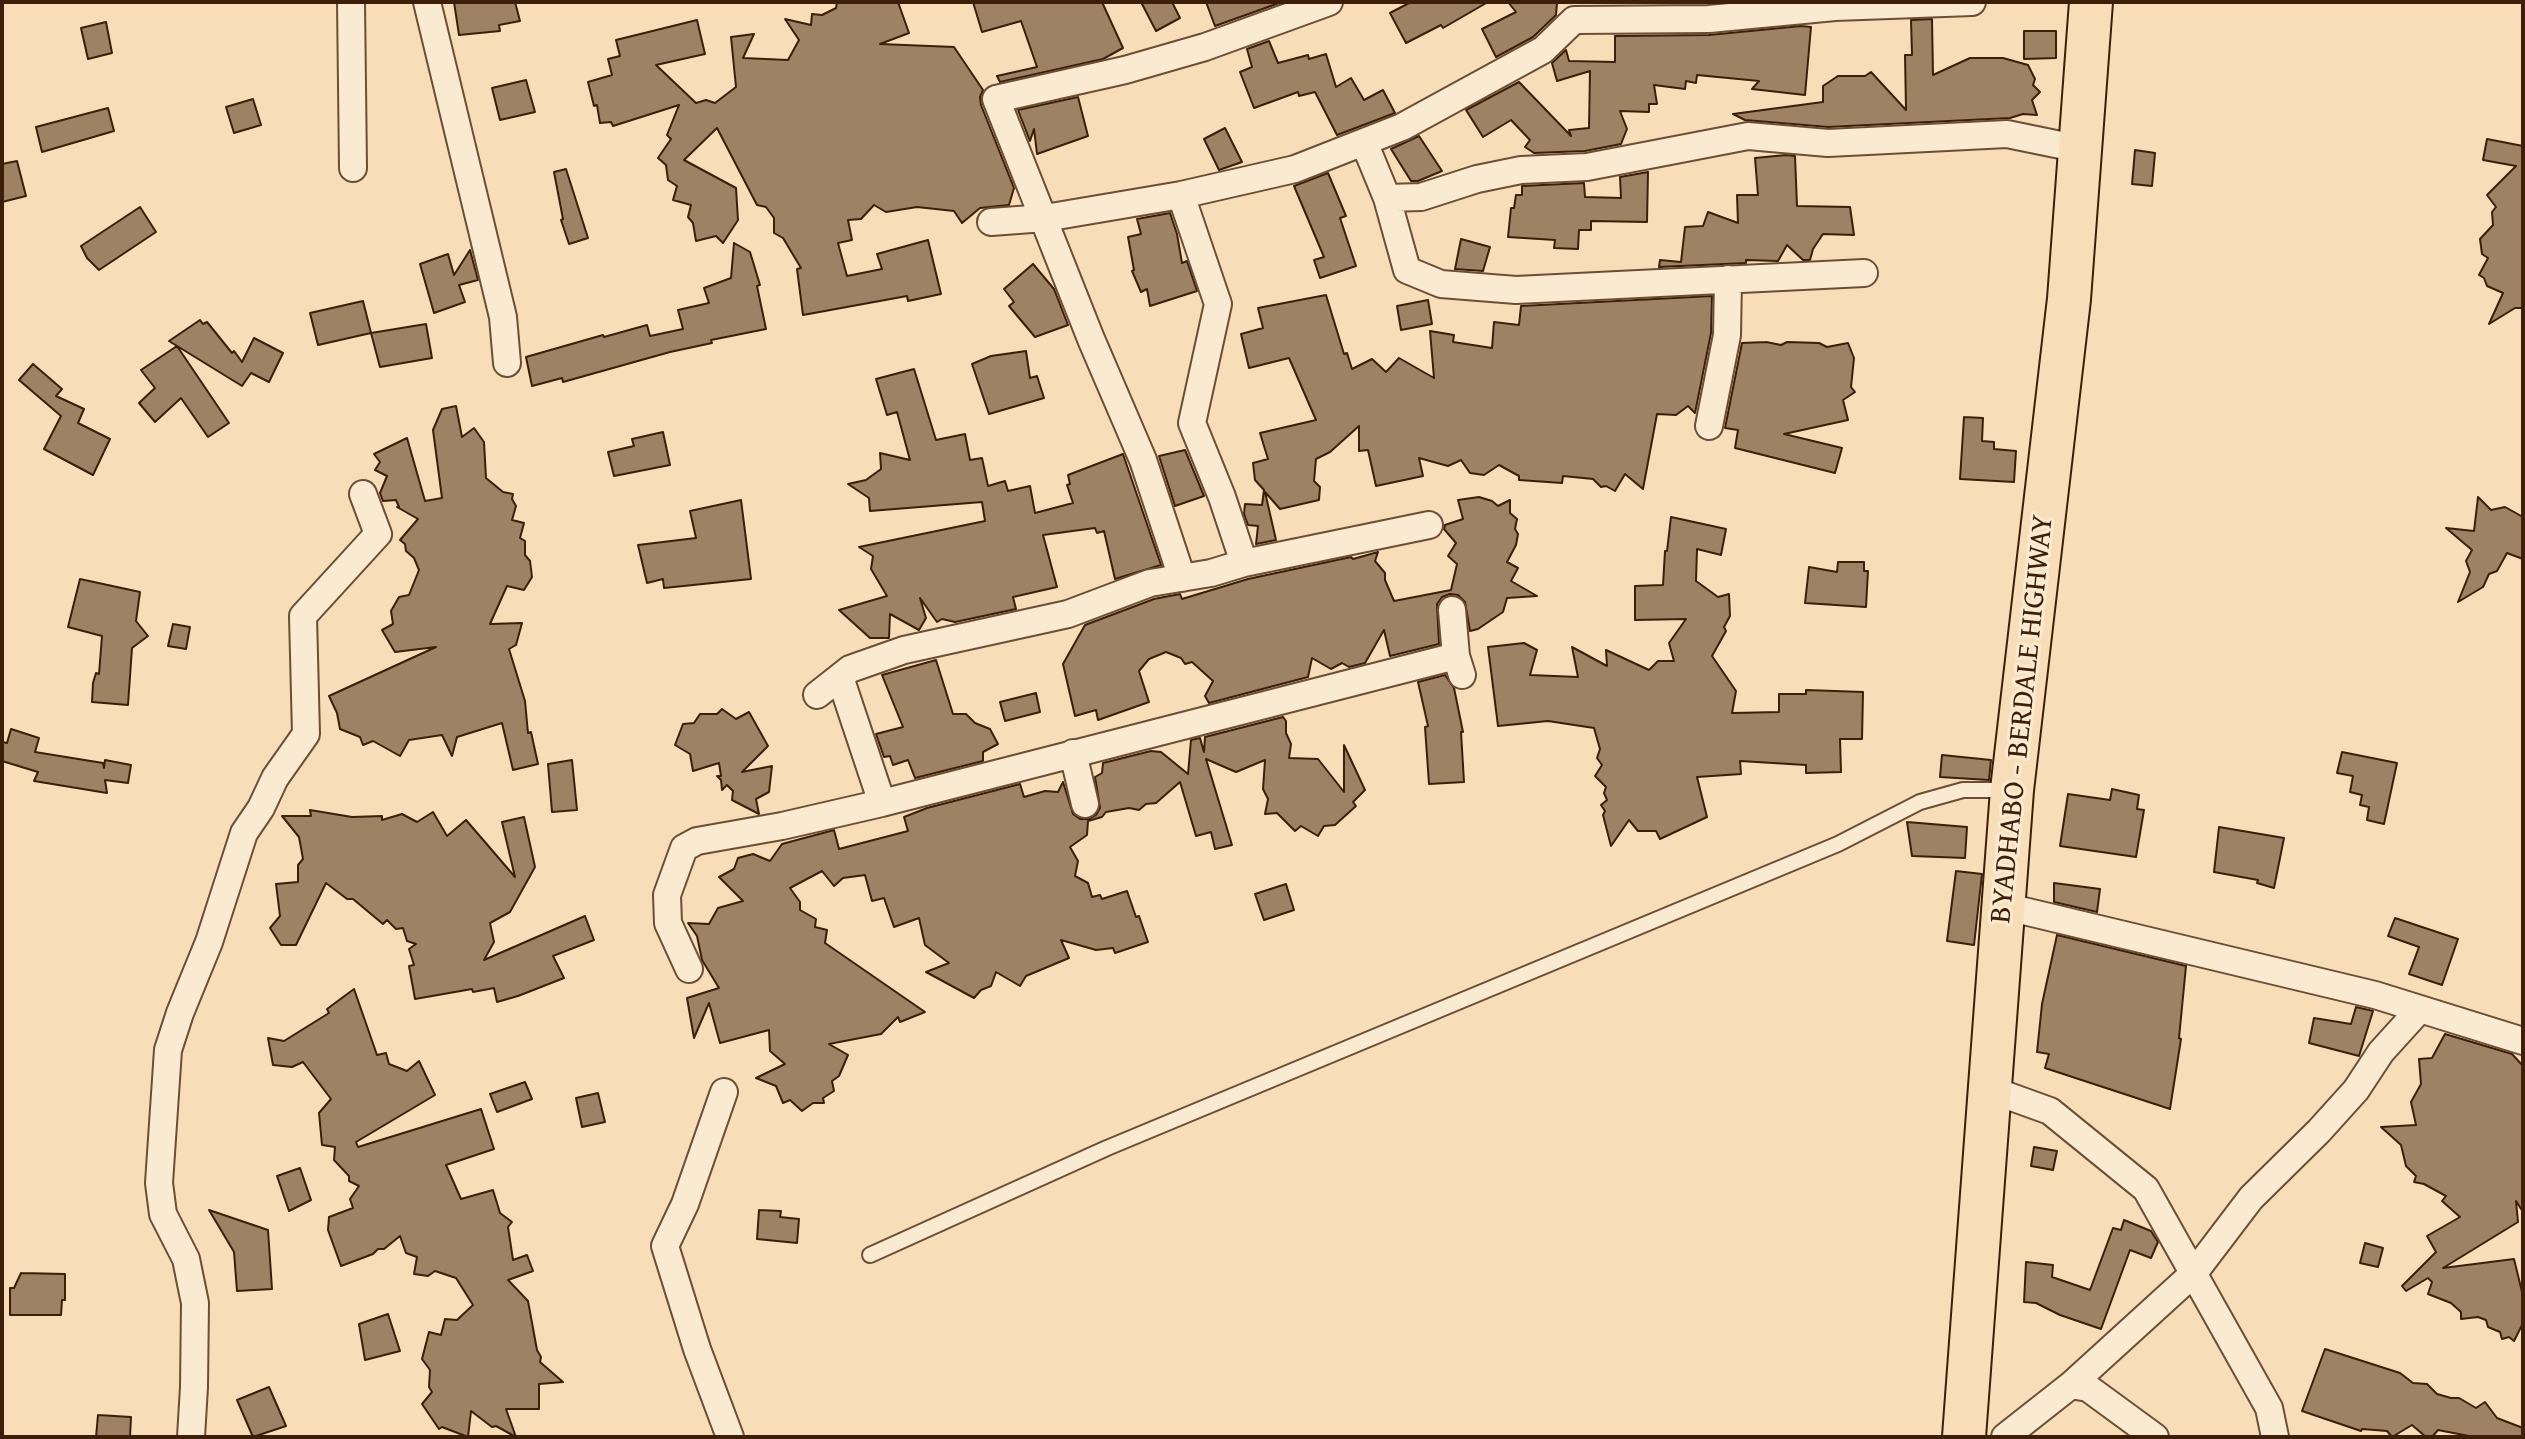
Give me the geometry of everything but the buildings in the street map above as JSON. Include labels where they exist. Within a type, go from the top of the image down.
[{"type":"main road","name":"BYADHABO - BERDALE HIGHWAY","points":[[1964,1437],[2012,790],[2069,299],[2091,2]]},
{"type":"street","points":[[351,2],[353,168]]},
{"type":"street","points":[[427,2],[503,317],[507,363]]},
{"type":"street","points":[[1182,578],[1143,460],[1091,339],[996,99],[1125,70],[1205,47],[1329,2]]},
{"type":"street","points":[[991,222],[1045,218],[1181,195],[1295,169],[1402,127],[1543,50],[1574,20],[1709,19],[1835,7],[1972,2]]},
{"type":"street","points":[[1387,198],[1421,197],[1477,179],[1521,170],[1587,167],[1748,136],[1828,143],[2007,134],[2080,149]]},
{"type":"street","points":[[1364,142],[1387,198],[1407,270],[1441,284],[1516,290],[1864,273]]},
{"type":"street","points":[[1181,195],[1218,304],[1192,423],[1244,563]]},
{"type":"street","points":[[1709,426],[1727,335],[1728,279]]},
{"type":"street","points":[[191,1437],[195,1303],[186,1259],[163,1214],[159,1183],[168,1050],[209,942],[244,833],[261,808],[275,778],[306,734],[303,616],[378,534],[363,494]]},
{"type":"street","points":[[817,695],[850,669],[904,650],[1068,614],[1150,583],[1211,573],[1244,563],[1429,525]]},
{"type":"street","points":[[689,969],[668,923],[667,895],[684,848],[697,841],[782,826],[882,803],[1073,753],[1459,665],[1452,610]]},
{"type":"street","points":[[840,677],[882,803]]},
{"type":"street","points":[[1073,753],[1085,804]]},
{"type":"street","points":[[2003,906],[2375,995],[2523,1041]]},
{"type":"street","points":[[2005,1437],[2071,1385],[2194,1273],[2251,1198],[2356,1090],[2381,1052],[2420,1009]]},
{"type":"street","points":[[1989,1089],[2050,1111],[2146,1189],[2269,1408],[2275,1437]]},
{"type":"street","points":[[724,1092],[685,1204],[665,1246],[697,1349],[730,1437]]},
{"type":"street","points":[[2071,1385],[2088,1388],[2155,1437]]},
{"type":"lane","points":[[870,1255],[1122,1142],[1838,844],[1920,802],[1963,790],[2012,790]]}]
